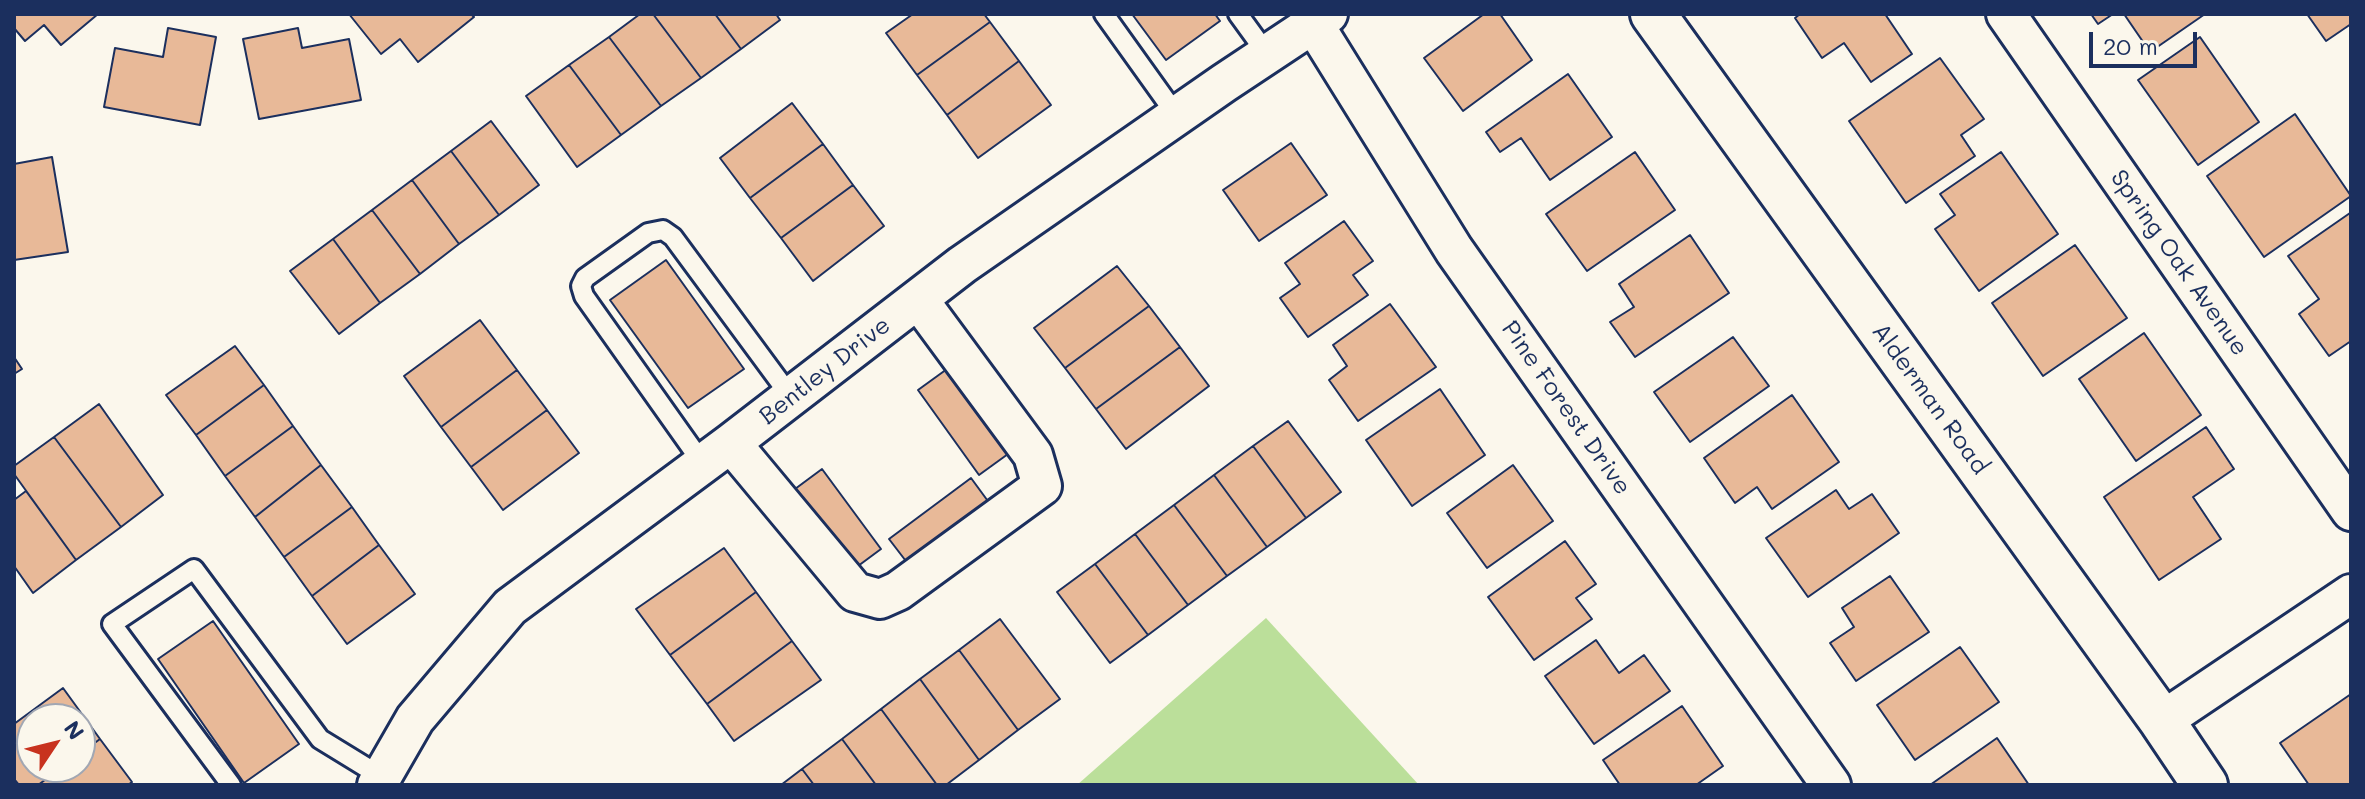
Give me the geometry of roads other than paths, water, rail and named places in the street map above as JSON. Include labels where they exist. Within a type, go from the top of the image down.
[{"type":"street","name":"Alderman Road","points":[[1653,14],[2205,785]]},
{"type":"street","name":"Spring Oak Avenue","points":[[2006,14],[2351,511]]},
{"type":"street","name":"Bentley Drive","points":[[380,781],[415,719],[510,607],[717,454],[962,265],[1320,19]]},
{"type":"street","name":"Pine Forest Drive","points":[[1320,19],[1454,250],[1831,785]]},
{"type":"street","points":[[717,454],[855,592],[880,599],[898,591],[1042,486],[1033,455],[918,299]]},
{"type":"street","points":[[2162,721],[2351,594]]},
{"type":"lane","points":[[1104,14],[1177,116]]},
{"type":"lane","points":[[1238,14],[1267,54]]},
{"type":"lane","points":[[717,454],[584,296],[581,286],[585,278],[648,233],[663,230],[673,237],[791,397]]},
{"type":"lane","points":[[231,785],[112,624],[194,569],[320,739],[380,781]]}]
